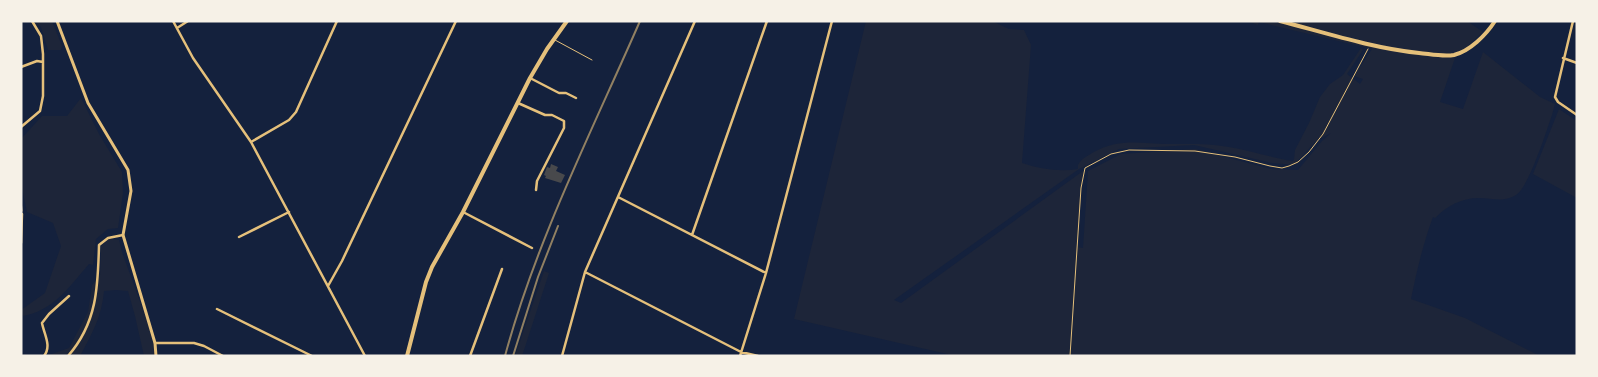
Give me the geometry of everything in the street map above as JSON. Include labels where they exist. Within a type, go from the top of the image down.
[{"type":"main road","points":[[407,356],[428,275],[463,212],[530,78],[567,21]]},
{"type":"main road","points":[[1280,21],[1371,44],[1407,52],[1433,55],[1454,55],[1466,50],[1478,41],[1494,21]]},
{"type":"street","points":[[21,127],[40,111],[43,96],[41,36],[32,21]]},
{"type":"street","points":[[57,21],[88,103],[128,170],[131,191],[123,235],[155,343],[156,356]]},
{"type":"street","points":[[173,21],[194,58],[251,142],[365,356]]},
{"type":"street","points":[[176,28],[188,21]]},
{"type":"street","points":[[251,142],[289,120],[296,112],[337,21]]},
{"type":"street","points":[[328,286],[342,261],[456,21]]},
{"type":"street","points":[[562,356],[585,272],[695,21]]},
{"type":"street","points":[[692,235],[767,21]]},
{"type":"street","points":[[740,356],[766,273],[832,21]]},
{"type":"street","points":[[1573,21],[1563,58],[1556,100],[1577,115]]},
{"type":"street","points":[[1563,58],[1577,62]]},
{"type":"street","points":[[21,67],[37,61],[43,62]]},
{"type":"street","points":[[530,78],[559,93],[566,93],[576,98]]},
{"type":"street","points":[[518,103],[564,121],[564,128],[537,181],[536,190]]},
{"type":"street","points":[[618,197],[766,273]]},
{"type":"street","points":[[238,237],[289,212]]},
{"type":"street","points":[[463,212],[532,248]]},
{"type":"street","points":[[21,243],[22,214]]},
{"type":"street","points":[[68,356],[87,327],[94,307],[98,286],[99,245],[108,238],[123,235]]},
{"type":"street","points":[[470,356],[502,269]]},
{"type":"street","points":[[585,272],[741,352],[758,356]]},
{"type":"street","points":[[44,356],[49,346],[42,323],[69,296]]},
{"type":"street","points":[[217,309],[312,356]]},
{"type":"street","points":[[155,343],[194,343],[223,356]]},
{"type":"lane","points":[[554,39],[592,60]]},
{"type":"path","points":[[1070,356],[1085,168],[1111,154],[1129,150],[1195,151],[1235,157],[1282,168],[1289,166],[1298,162],[1309,152],[1323,134],[1371,44]]},
{"type":"path","points":[[21,199],[22,214]]},
{"type":"shaded area","points":[[35,21],[52,21],[62,46],[61,50],[48,50],[41,27]]},
{"type":"shaded area","points":[[866,21],[992,21],[1009,29],[1024,30],[1031,45],[1022,163],[1050,169],[1078,169],[1078,165],[1084,158],[1102,148],[1120,143],[1138,142],[1213,145],[1237,148],[1293,161],[1295,150],[1320,97],[1330,84],[1343,75],[1361,48],[1363,50],[1347,74],[1360,84],[1363,79],[1354,76],[1372,49],[1259,22],[1258,25],[1247,21],[1467,21],[1483,32],[1455,58],[1440,102],[1463,109],[1483,52],[1540,97],[1555,104],[1532,171],[1516,195],[1502,199],[1466,199],[1449,206],[1435,218],[1433,217],[1420,257],[1411,299],[1465,318],[1540,356],[956,356],[794,319]],"holes":[[[1331,133],[1298,170],[1271,169],[1195,149],[1121,154],[1088,171],[1083,248],[1077,247],[1083,171],[901,303],[894,300],[1079,169],[1119,149],[1194,145],[1272,163],[1294,165],[1316,141]]]},
{"type":"shaded area","points":[[81,98],[99,134],[122,172],[123,193],[118,228],[108,229],[96,239],[93,265],[89,264],[68,289],[43,309],[23,316],[21,310],[45,293],[61,246],[53,223],[27,212],[21,184],[21,139],[42,116],[67,116]]},
{"type":"shaded area","points":[[1559,109],[1577,121],[1577,198],[1533,174]]},
{"type":"shaded area","points":[[109,239],[119,240],[155,343],[156,356],[144,356],[128,291],[116,290],[104,291],[99,317],[80,356],[46,356],[69,348],[88,312],[92,285],[100,276],[101,246]]},
{"type":"shaded area","points":[[544,271],[549,273],[522,356],[515,356]]},
{"type":"building","points":[[551,164],[558,167],[556,171],[565,175],[561,183],[545,178],[546,176],[544,175],[547,167],[550,168]]},
{"type":"railway","points":[[505,356],[532,271],[549,228],[640,21]]},
{"type":"railway","points":[[513,356],[538,277],[558,226]]}]
